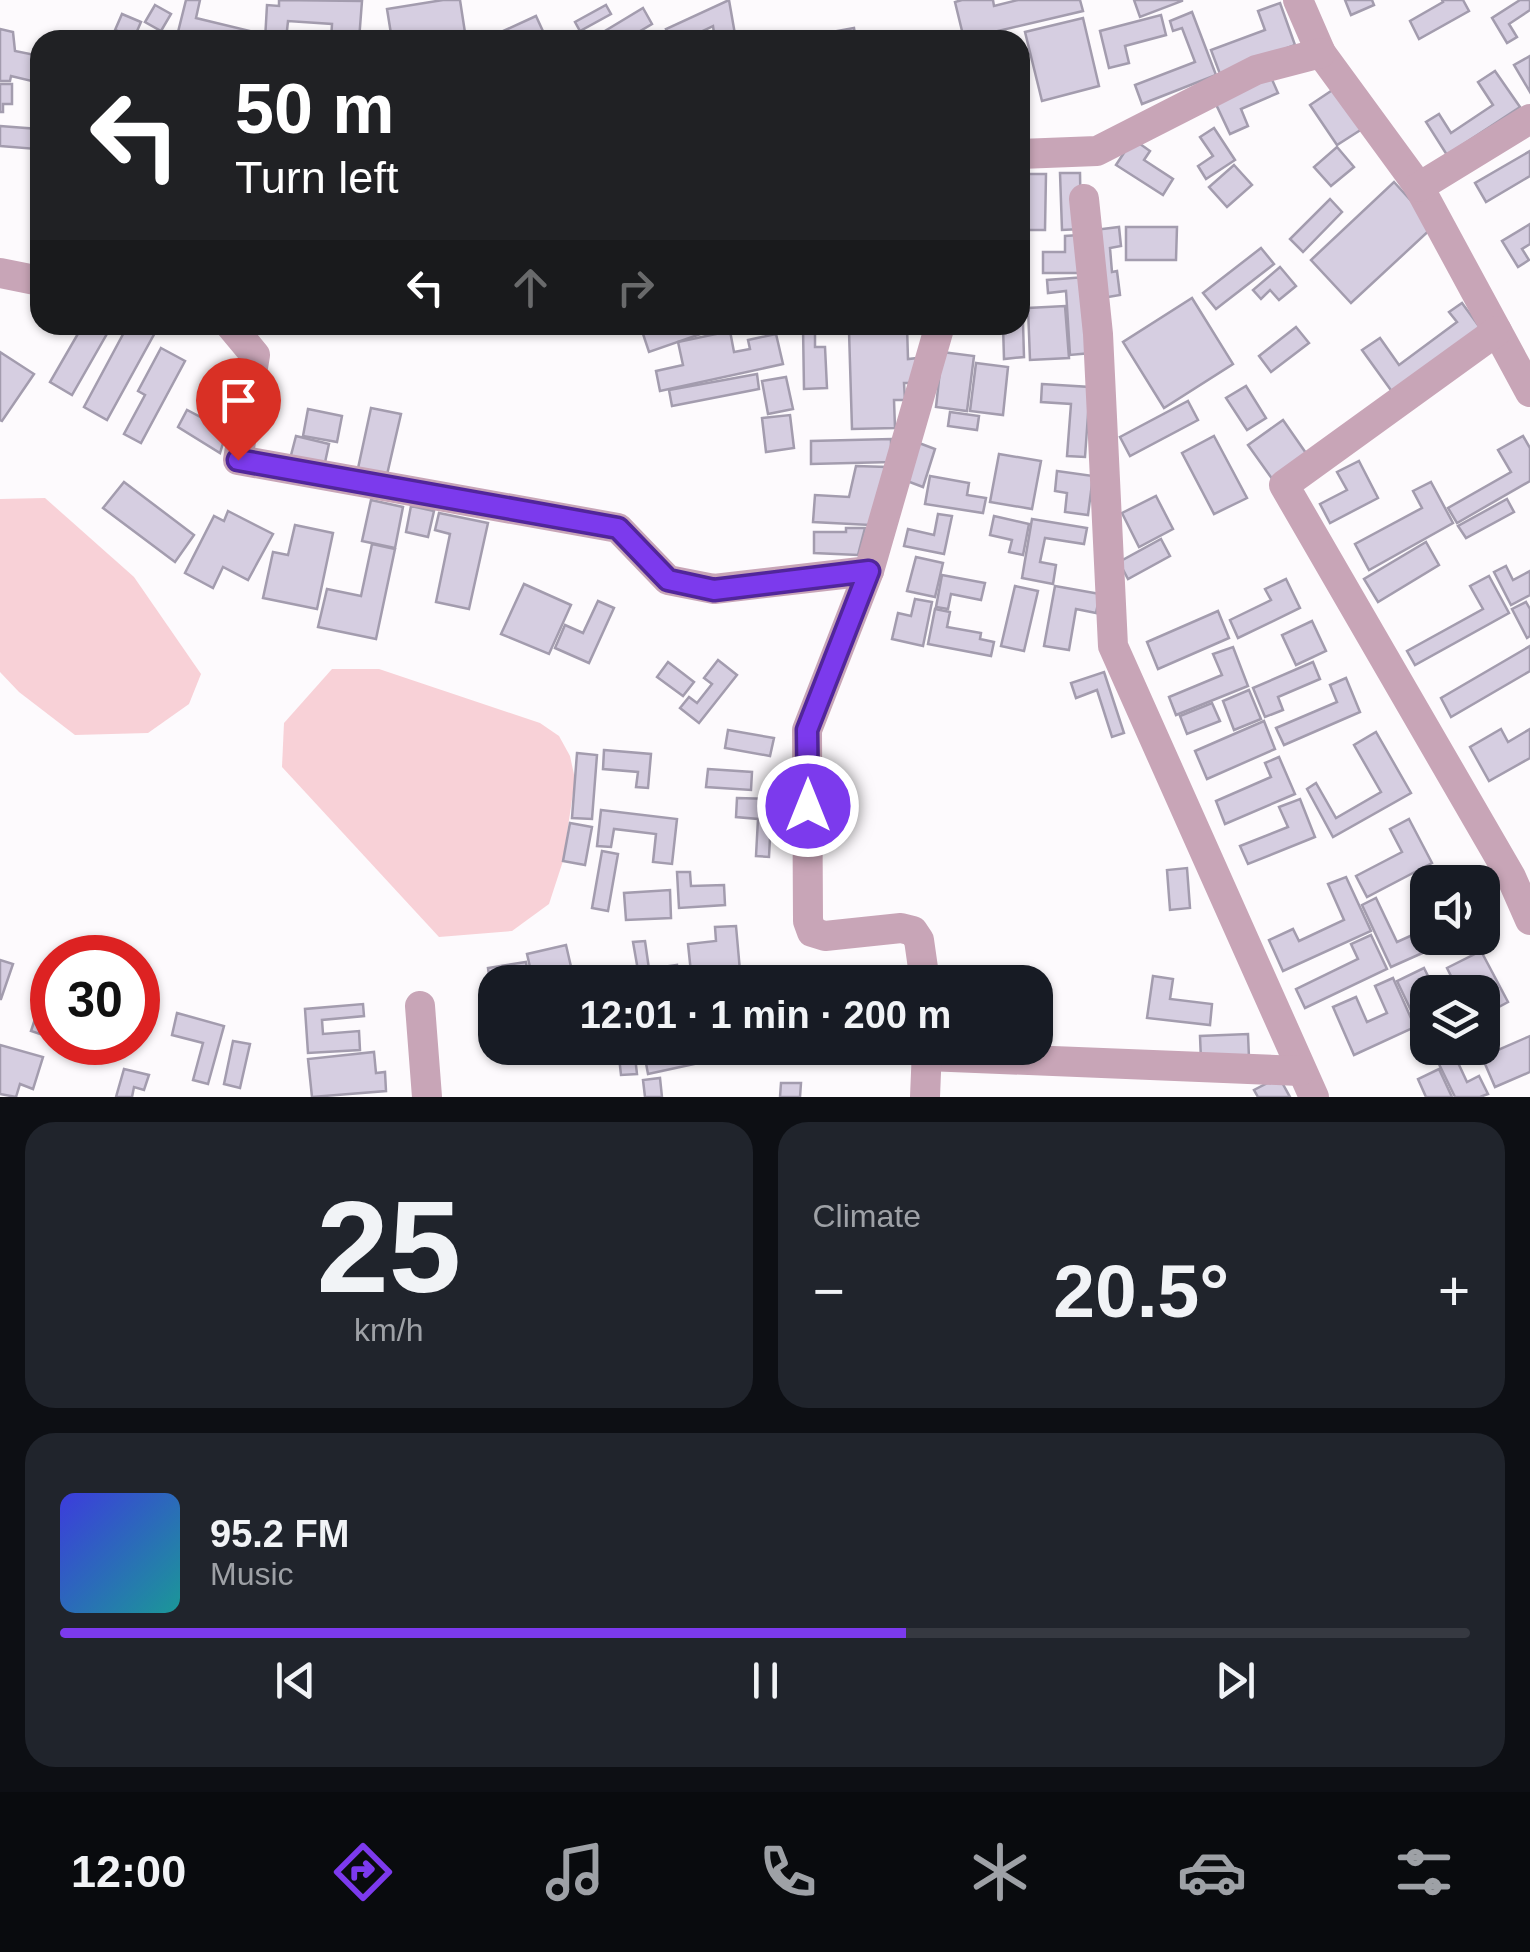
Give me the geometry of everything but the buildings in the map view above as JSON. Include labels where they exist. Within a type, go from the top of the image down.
[{"type":"street","points":[[1298,0],[1321,53],[1419,187],[1530,392]]},
{"type":"street","points":[[1030,154],[1097,151],[1256,70],[1321,53]]},
{"type":"street","points":[[1419,187],[1530,118]]},
{"type":"street","points":[[1053,1063],[1307,1084],[1113,646],[1098,334],[1084,199]]},
{"type":"street","points":[[0,273],[30,278]]},
{"type":"street","points":[[1497,331],[1284,485],[1520,871],[1530,920]]},
{"type":"street","points":[[239,335],[256,354],[238,460],[618,528],[668,580],[714,590],[869,571]]},
{"type":"street","points":[[923,965],[919,940],[913,931],[901,928],[825,936],[812,932],[808,921],[807,730],[869,571],[937,335]]},
{"type":"street","points":[[420,1006],[427,1097]]},
{"type":"street","points":[[925,1097],[926,1065]]},
{"type":"shaded area","points":[[45,498],[134,577],[201,674],[189,704],[148,733],[75,735],[19,692],[0,672],[0,499]]},
{"type":"shaded area","points":[[332,669],[379,669],[540,723],[559,736],[570,756],[575,779],[563,861],[549,904],[512,931],[439,937],[282,767],[284,723]]},
{"type":"route","points":[[238,460],[618,528],[668,580],[714,590],[869,571],[807,730],[808,806]]}]
